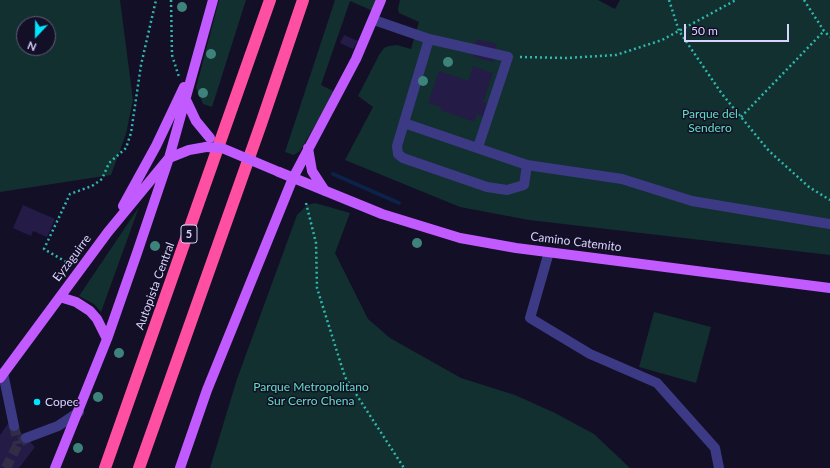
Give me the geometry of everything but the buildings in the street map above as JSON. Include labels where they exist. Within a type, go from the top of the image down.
[{"type":"highway","name":"Autopista Central","points":[[105,468],[270,0]]},
{"type":"highway","points":[[139,468],[261,124],[303,0]]},
{"type":"main road","points":[[55,468],[79,412],[107,339],[169,158],[213,0]]},
{"type":"main road","points":[[180,468],[207,390],[293,178],[356,58],[374,20],[381,0]]},
{"type":"main road","points":[[108,232],[156,146],[199,50]]},
{"type":"main road","name":"Camino Catemito","points":[[186,100],[208,143],[382,214],[434,231],[485,243],[830,288]]},
{"type":"main road","points":[[169,158],[208,143]]},
{"type":"main road","points":[[308,148],[312,171],[326,192]]},
{"type":"main road","name":"Eyzaguirre","points":[[2,376],[108,232],[169,158]]},
{"type":"main road","points":[[60,297],[76,302],[90,311],[97,319],[107,339]]},
{"type":"street","points":[[374,20],[429,39],[508,57],[478,147]]},
{"type":"street","points":[[429,39],[396,146],[396,151],[400,156],[453,177],[486,187],[507,190],[524,185],[527,165]]},
{"type":"street","points":[[404,123],[478,147],[527,165],[622,180],[692,201],[830,224]]},
{"type":"street","points":[[549,252],[530,318],[590,354],[657,383],[715,448],[719,468]]},
{"type":"street","points":[[2,376],[14,426]]},
{"type":"street","points":[[26,438],[58,426],[79,412]]},
{"type":"path","points":[[73,258],[68,263],[44,249],[70,194],[92,186],[102,179],[109,163],[126,148],[132,133],[141,65],[156,0]]},
{"type":"path","points":[[171,0],[172,55],[179,77],[184,86]]},
{"type":"path","points":[[669,0],[679,31],[722,94],[769,151],[809,187],[830,200]]},
{"type":"path","points":[[508,57],[566,58],[616,55],[662,40],[736,0]]},
{"type":"path","points":[[804,0],[824,31],[830,37]]},
{"type":"path","points":[[741,117],[824,31]]},
{"type":"path","points":[[306,203],[316,243],[317,288],[345,378],[404,468]]},
{"type":"green space","points":[[0,0],[120,0],[133,100],[126,134],[111,175],[0,192]]},
{"type":"green space","points":[[219,0],[246,0],[212,107],[203,104],[196,88]]},
{"type":"green space","points":[[335,0],[377,0],[373,11],[350,1],[321,85],[335,92],[300,151],[294,155],[285,152]]},
{"type":"green space","name":"Parque del Sendero","points":[[400,0],[598,0],[615,9],[620,0],[830,0],[830,255],[529,220],[460,207],[345,160],[373,107],[358,96],[379,55],[384,48],[389,46],[397,45],[411,49],[419,22],[399,13],[398,9]]},
{"type":"green space","name":"Parque Metropolitano Sur Cerro Chena","points":[[315,203],[350,213],[335,253],[368,319],[390,338],[461,378],[515,395],[555,413],[594,434],[630,468],[210,468],[237,379],[297,215],[307,205]]},
{"type":"green space","points":[[139,207],[101,312],[94,304],[79,296]]},
{"type":"green space","points":[[654,312],[711,327],[696,383],[639,367]]},
{"type":"waterway","points":[[333,174],[399,203]]},
{"type":"tunnel","points":[[14,426],[18,444]]},
{"type":"tunnel","points":[[6,468],[18,444],[26,438]]},
{"type":"place","name":"Copec","points":[[37,402]]}]
